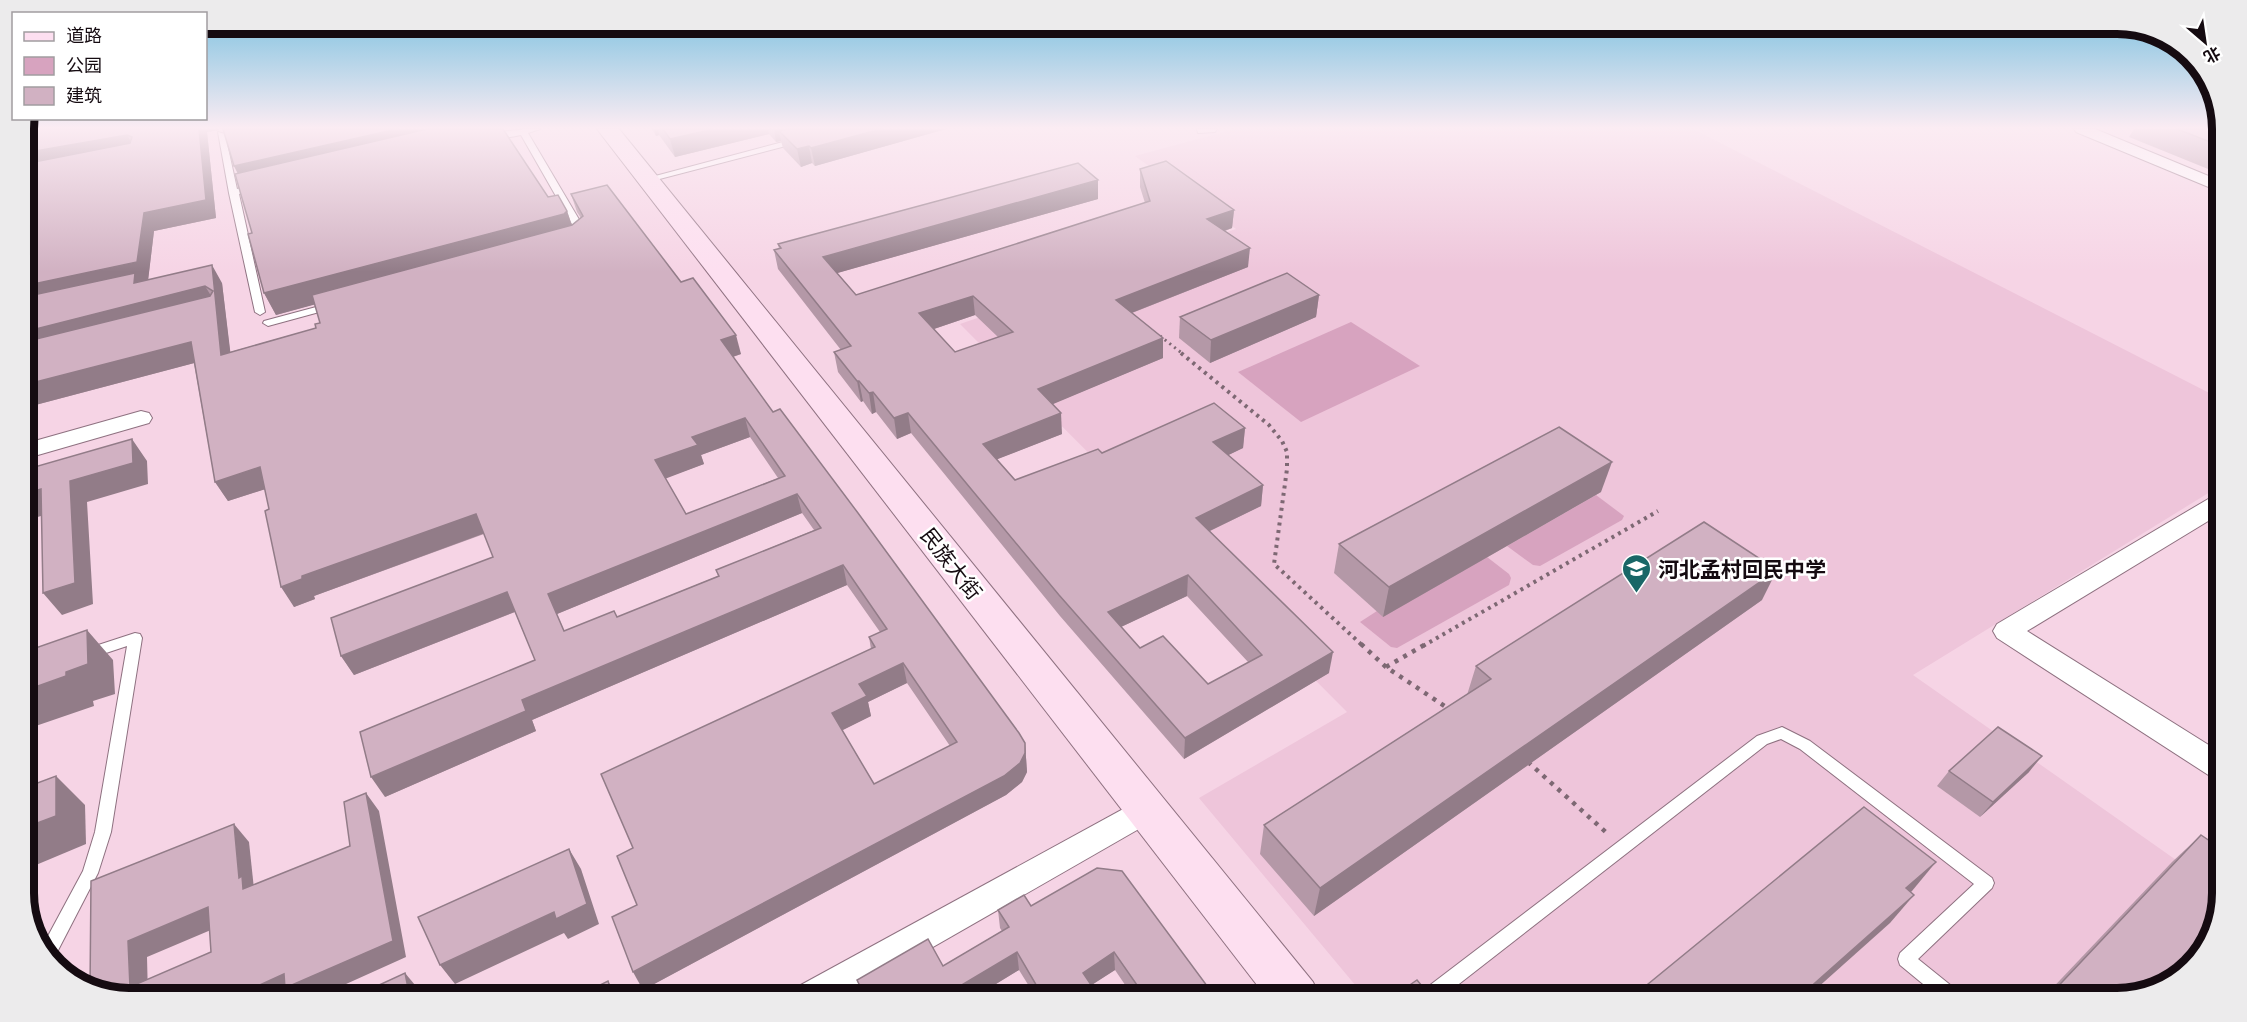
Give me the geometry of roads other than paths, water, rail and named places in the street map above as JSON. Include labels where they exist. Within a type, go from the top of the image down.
[{"type":"main road","name":"民族大街","points":[[648,179],[1288,988]]},
{"type":"street","points":[[2196,177],[2212,183]]},
{"type":"street","points":[[35,449],[141,418]]},
{"type":"street","points":[[2212,508],[2006,631],[2212,762]]},
{"type":"street","points":[[830,988],[1147,808]]},
{"type":"lane","points":[[230,177],[260,312]]},
{"type":"lane","points":[[549,177],[582,233],[575,239]]},
{"type":"lane","points":[[648,179],[657,177]]},
{"type":"lane","points":[[233,193],[267,185]]},
{"type":"lane","points":[[268,323],[336,305]]},
{"type":"lane","points":[[51,946],[90,873],[103,832],[135,638],[80,657]]},
{"type":"lane","points":[[1440,988],[1762,740],[1782,733],[1792,737],[1986,883],[1905,959],[1941,988]]},
{"type":"place","name":"河北孟村回民中学","points":[[1637,594]]}]
